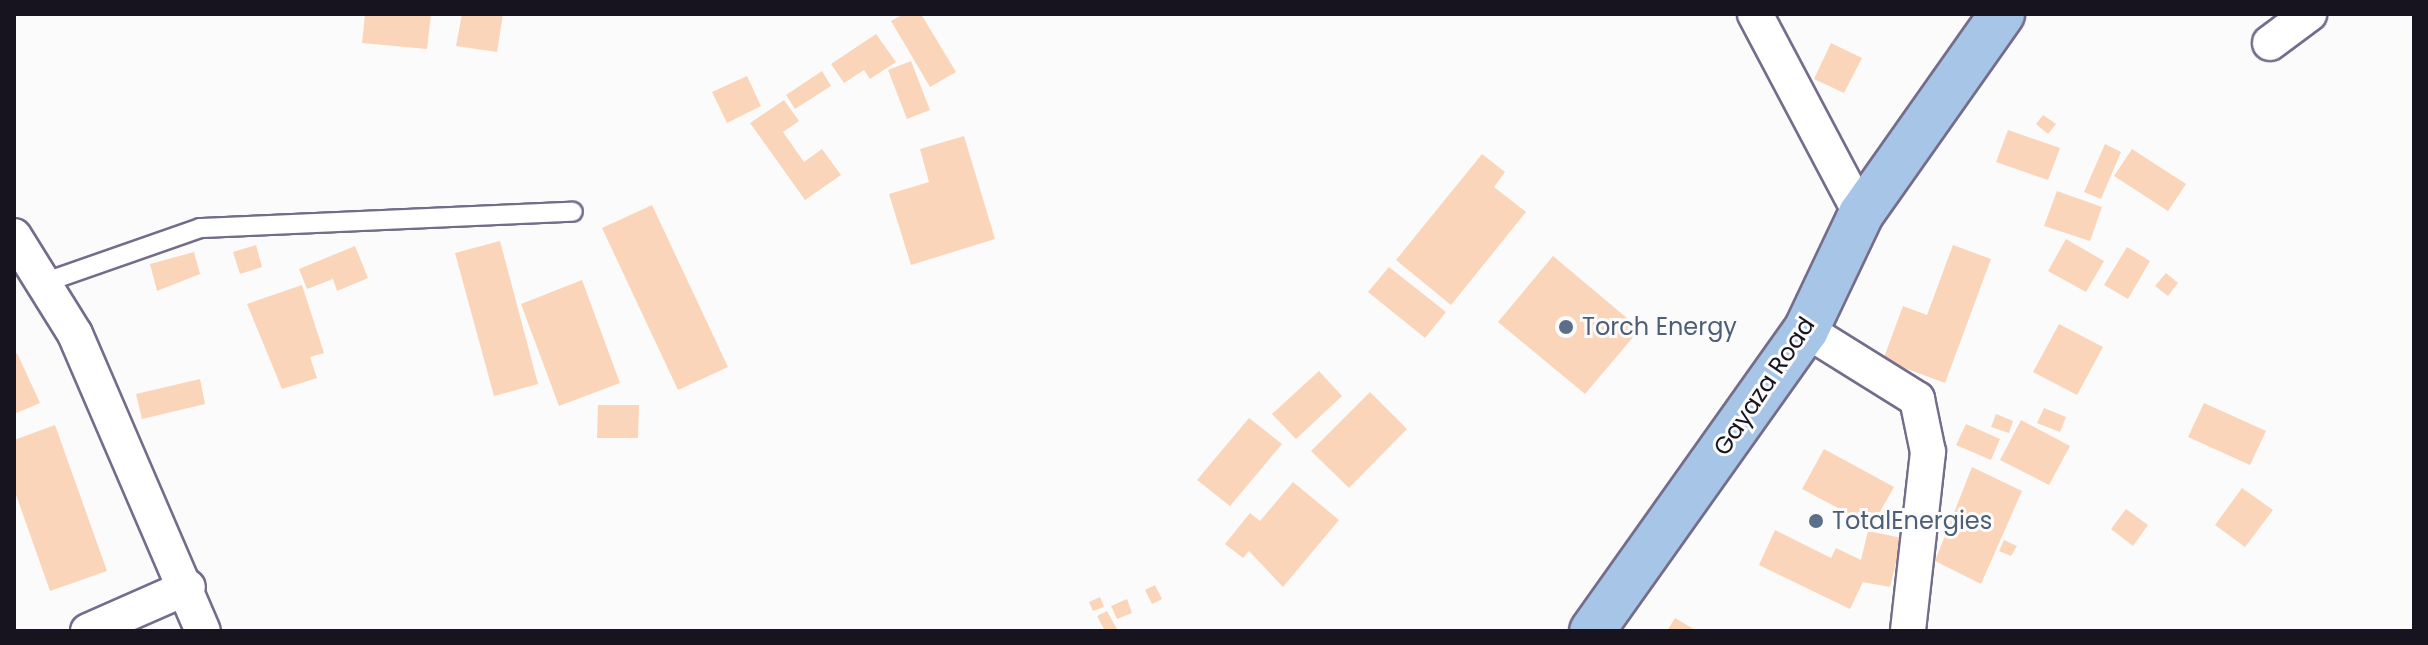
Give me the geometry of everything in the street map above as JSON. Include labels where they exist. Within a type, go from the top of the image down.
[{"type":"main road","name":"Gayaza Road","points":[[1592,631],[1806,330],[1861,214],[2002,14]]},
{"type":"street","points":[[1755,14],[1861,214]]},
{"type":"street","points":[[2270,43],[2309,14]]},
{"type":"street","points":[[14,236],[75,334],[188,587],[203,631]]},
{"type":"street","points":[[1806,330],[1917,399],[1928,452],[1908,631]]},
{"type":"street","points":[[88,631],[188,587]]},
{"type":"lane","points":[[43,283],[200,228],[573,212]]},
{"type":"building","points":[[365,14],[431,14],[427,49],[362,43]]},
{"type":"building","points":[[462,14],[503,14],[497,52],[456,46]]},
{"type":"building","points":[[904,14],[921,14],[956,72],[930,87],[891,21]]},
{"type":"building","points":[[876,34],[896,62],[870,79],[864,70],[844,83],[831,64]]},
{"type":"building","points":[[1831,43],[1862,58],[1844,93],[1814,79]]},
{"type":"building","points":[[911,61],[930,110],[907,119],[888,70]]},
{"type":"building","points":[[822,71],[831,86],[795,109],[786,95]]},
{"type":"building","points":[[747,76],[761,106],[727,123],[712,92]]},
{"type":"building","points":[[784,100],[799,121],[783,132],[804,162],[822,149],[841,175],[805,200],[750,123]]},
{"type":"building","points":[[2043,115],[2056,124],[2048,134],[2036,124]]},
{"type":"building","points":[[2008,130],[2060,148],[2048,180],[1996,162]]},
{"type":"building","points":[[964,136],[995,239],[911,265],[889,194],[929,182],[920,149]]},
{"type":"building","points":[[2105,144],[2121,152],[2101,199],[2084,192]]},
{"type":"building","points":[[2132,149],[2186,184],[2168,211],[2114,176]]},
{"type":"building","points":[[1482,154],[1505,172],[1494,187],[1526,212],[1451,305],[1396,260]]},
{"type":"building","points":[[2057,191],[2102,207],[2090,241],[2044,226]]},
{"type":"building","points":[[652,205],[728,367],[678,390],[602,228]]},
{"type":"building","points":[[2066,239],[2104,261],[2086,292],[2048,271]]},
{"type":"building","points":[[500,241],[538,384],[494,396],[455,253]]},
{"type":"building","points":[[256,245],[262,267],[240,274],[233,252]]},
{"type":"building","points":[[1953,245],[1991,259],[1945,383],[1883,360],[1903,306],[1927,315]]},
{"type":"building","points":[[355,246],[368,278],[337,291],[333,279],[307,289],[299,269]]},
{"type":"building","points":[[2127,247],[2150,261],[2128,299],[2104,285]]},
{"type":"building","points":[[194,252],[200,274],[157,291],[150,264]]},
{"type":"building","points":[[1553,256],[1640,329],[1585,394],[1498,322]]},
{"type":"building","points":[[1389,267],[1446,312],[1425,338],[1368,292]]},
{"type":"building","points":[[2166,273],[2178,283],[2168,296],[2155,286]]},
{"type":"building","points":[[582,280],[620,383],[559,406],[521,304]]},
{"type":"building","points":[[302,285],[324,353],[310,357],[317,378],[282,389],[247,304]]},
{"type":"building","points":[[2059,324],[2103,347],[2077,395],[2033,372]]},
{"type":"building","points":[[17,353],[40,403],[14,414],[14,355]]},
{"type":"building","points":[[1319,371],[1342,396],[1296,439],[1272,414]]},
{"type":"building","points":[[200,379],[205,404],[142,419],[136,394]]},
{"type":"building","points":[[1370,392],[1407,429],[1349,488],[1311,451]]},
{"type":"building","points":[[2204,403],[2266,431],[2250,465],[2188,437]]},
{"type":"building","points":[[598,405],[639,405],[638,438],[597,438]]},
{"type":"building","points":[[2044,408],[2066,417],[2060,432],[2037,423]]},
{"type":"building","points":[[1996,414],[2013,421],[2009,433],[1991,427]]},
{"type":"building","points":[[1249,418],[1282,444],[1230,506],[1197,480]]},
{"type":"building","points":[[2021,420],[2070,446],[2049,485],[2000,460]]},
{"type":"building","points":[[1966,424],[2000,439],[1991,460],[1956,445]]},
{"type":"building","points":[[55,425],[107,571],[50,591],[14,489],[14,440]]},
{"type":"building","points":[[1824,449],[1894,487],[1872,526],[1802,489]]},
{"type":"building","points":[[1972,467],[2022,491],[1981,584],[1935,561]]},
{"type":"building","points":[[1293,482],[1339,520],[1283,587],[1249,551],[1243,558],[1225,544],[1250,513],[1260,521]]},
{"type":"building","points":[[2242,488],[2273,510],[2245,547],[2215,525]]},
{"type":"building","points":[[2126,509],[2148,525],[2133,546],[2111,529]]},
{"type":"building","points":[[1775,530],[1831,558],[1836,548],[1861,560],[1868,531],[1902,538],[1890,587],[1863,582],[1850,609],[1759,565]]},
{"type":"building","points":[[2004,540],[2017,546],[2011,556],[1999,551]]},
{"type":"building","points":[[1155,585],[1162,599],[1152,604],[1145,590]]},
{"type":"building","points":[[1100,597],[1104,607],[1093,611],[1089,602]]},
{"type":"building","points":[[1127,599],[1132,613],[1117,619],[1111,606]]},
{"type":"building","points":[[1107,611],[1118,631],[1105,631],[1097,616]]},
{"type":"building","points":[[1675,618],[1697,631],[1667,631]]},
{"type":"place","name":"Torch Energy","points":[[1566,327]]},
{"type":"place","name":"TotalEnergies","points":[[1816,521]]}]
